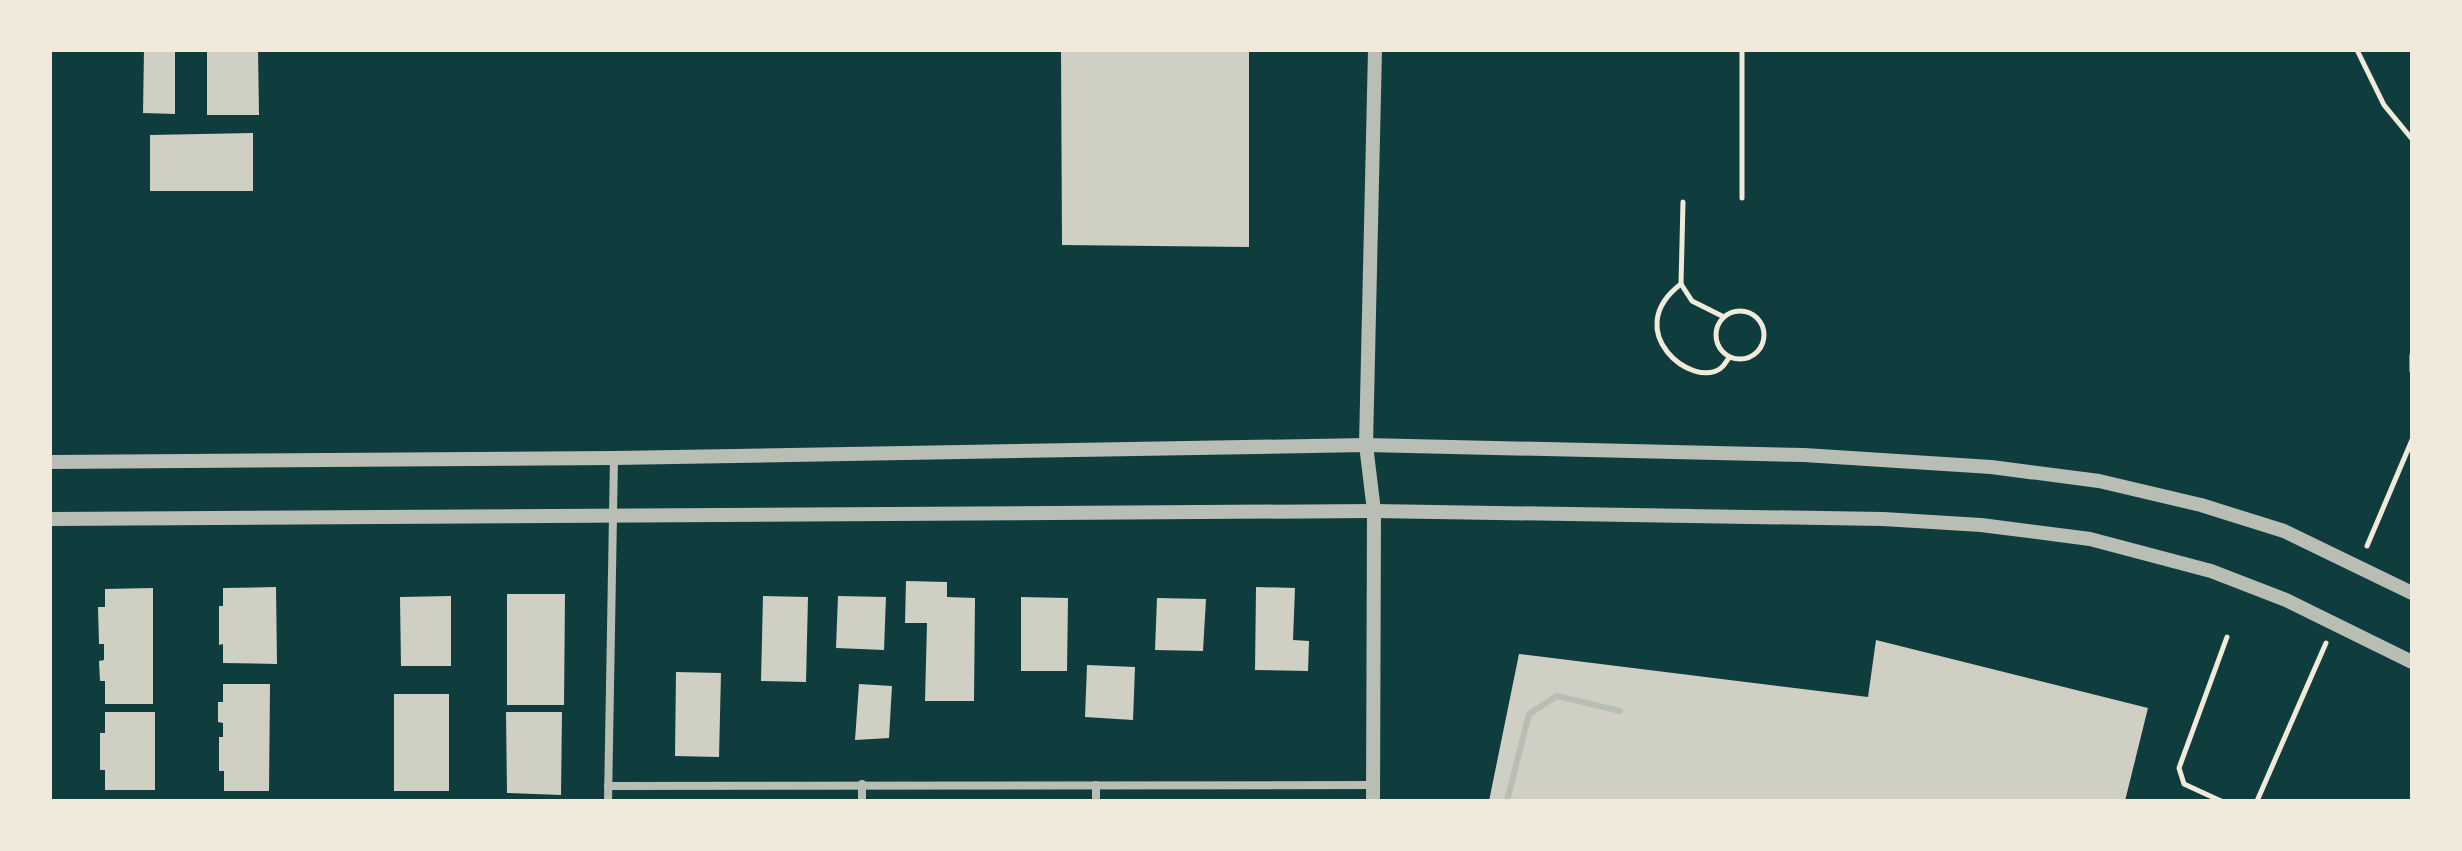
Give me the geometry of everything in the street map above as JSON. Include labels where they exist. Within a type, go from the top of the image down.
[{"type":"street","points":[[1373,801],[1374,511],[1366,445],[1375,50]]},
{"type":"street","points":[[50,462],[614,458],[1366,445],[1804,455],[1991,467],[2099,481],[2201,505],[2284,531],[2412,593]]},
{"type":"street","points":[[608,801],[614,458]]},
{"type":"street","points":[[50,519],[1374,511],[1883,519],[1981,525],[2090,539],[2211,571],[2286,600],[2412,662]]},
{"type":"street","points":[[862,784],[862,801]]},
{"type":"street","points":[[1096,785],[1096,801]]},
{"type":"street","points":[[608,786],[1373,785]]},
{"type":"lane","points":[[1507,801],[1529,714],[1557,696],[1620,711]]},
{"type":"path","points":[[1742,50],[1742,198]]},
{"type":"path","points":[[2357,50],[2384,105],[2412,139]]},
{"type":"path","points":[[1683,202],[1681,284],[1692,301],[1724,317]]},
{"type":"path","points":[[1681,284],[1660,305],[1657,319],[1663,348],[1686,367],[1699,372],[1722,368],[1729,358]]},
{"type":"path","points":[[1746,312],[1759,321],[1764,336],[1759,351],[1745,359],[1729,358],[1722,352],[1715,330],[1724,317],[1730,313],[1746,312]]},
{"type":"path","points":[[2412,355],[2412,371]]},
{"type":"path","points":[[2221,801],[2184,784],[2179,768],[2227,637]]},
{"type":"path","points":[[2257,801],[2271,773]]},
{"type":"building","points":[[144,50],[175,50],[175,114],[143,113]]},
{"type":"building","points":[[207,50],[258,50],[259,115],[207,115]]},
{"type":"building","points":[[1061,50],[1249,50],[1249,247],[1062,245]]},
{"type":"building","points":[[253,133],[253,191],[150,191],[150,135]]},
{"type":"building","points":[[906,581],[947,582],[947,597],[975,598],[974,701],[925,701],[927,623],[905,623]]},
{"type":"building","points":[[276,587],[277,664],[223,663],[223,644],[219,645],[219,606],[223,606],[223,588]]},
{"type":"building","points":[[1256,587],[1295,588],[1293,640],[1309,641],[1308,671],[1255,670]]},
{"type":"building","points":[[153,588],[153,704],[105,704],[105,681],[100,681],[99,661],[104,660],[104,644],[99,644],[98,607],[105,607],[105,589]]},
{"type":"building","points":[[507,594],[565,594],[564,705],[507,705]]},
{"type":"building","points":[[451,596],[451,666],[401,666],[400,597]]},
{"type":"building","points":[[763,596],[808,597],[806,682],[761,681]]},
{"type":"building","points":[[838,596],[886,597],[884,650],[836,648]]},
{"type":"building","points":[[1021,597],[1068,598],[1067,671],[1021,671]]},
{"type":"building","points":[[1157,598],[1206,599],[1203,651],[1155,650]]},
{"type":"building","points":[[1876,640],[2148,708],[2125,801],[1489,801],[1519,654],[1868,697]]},
{"type":"building","points":[[1087,665],[1135,667],[1133,720],[1085,717]]},
{"type":"building","points":[[676,672],[721,673],[719,757],[675,756]]},
{"type":"building","points":[[223,684],[270,684],[269,791],[224,791],[224,771],[219,771],[219,737],[223,737],[223,723],[218,722],[218,702],[223,702]]},
{"type":"building","points":[[859,684],[892,686],[889,738],[855,740]]},
{"type":"building","points":[[394,694],[449,694],[449,791],[394,791]]},
{"type":"building","points":[[105,712],[155,712],[155,790],[105,790],[105,770],[100,770],[100,733],[105,733]]},
{"type":"building","points":[[506,712],[562,712],[561,795],[507,793]]}]
